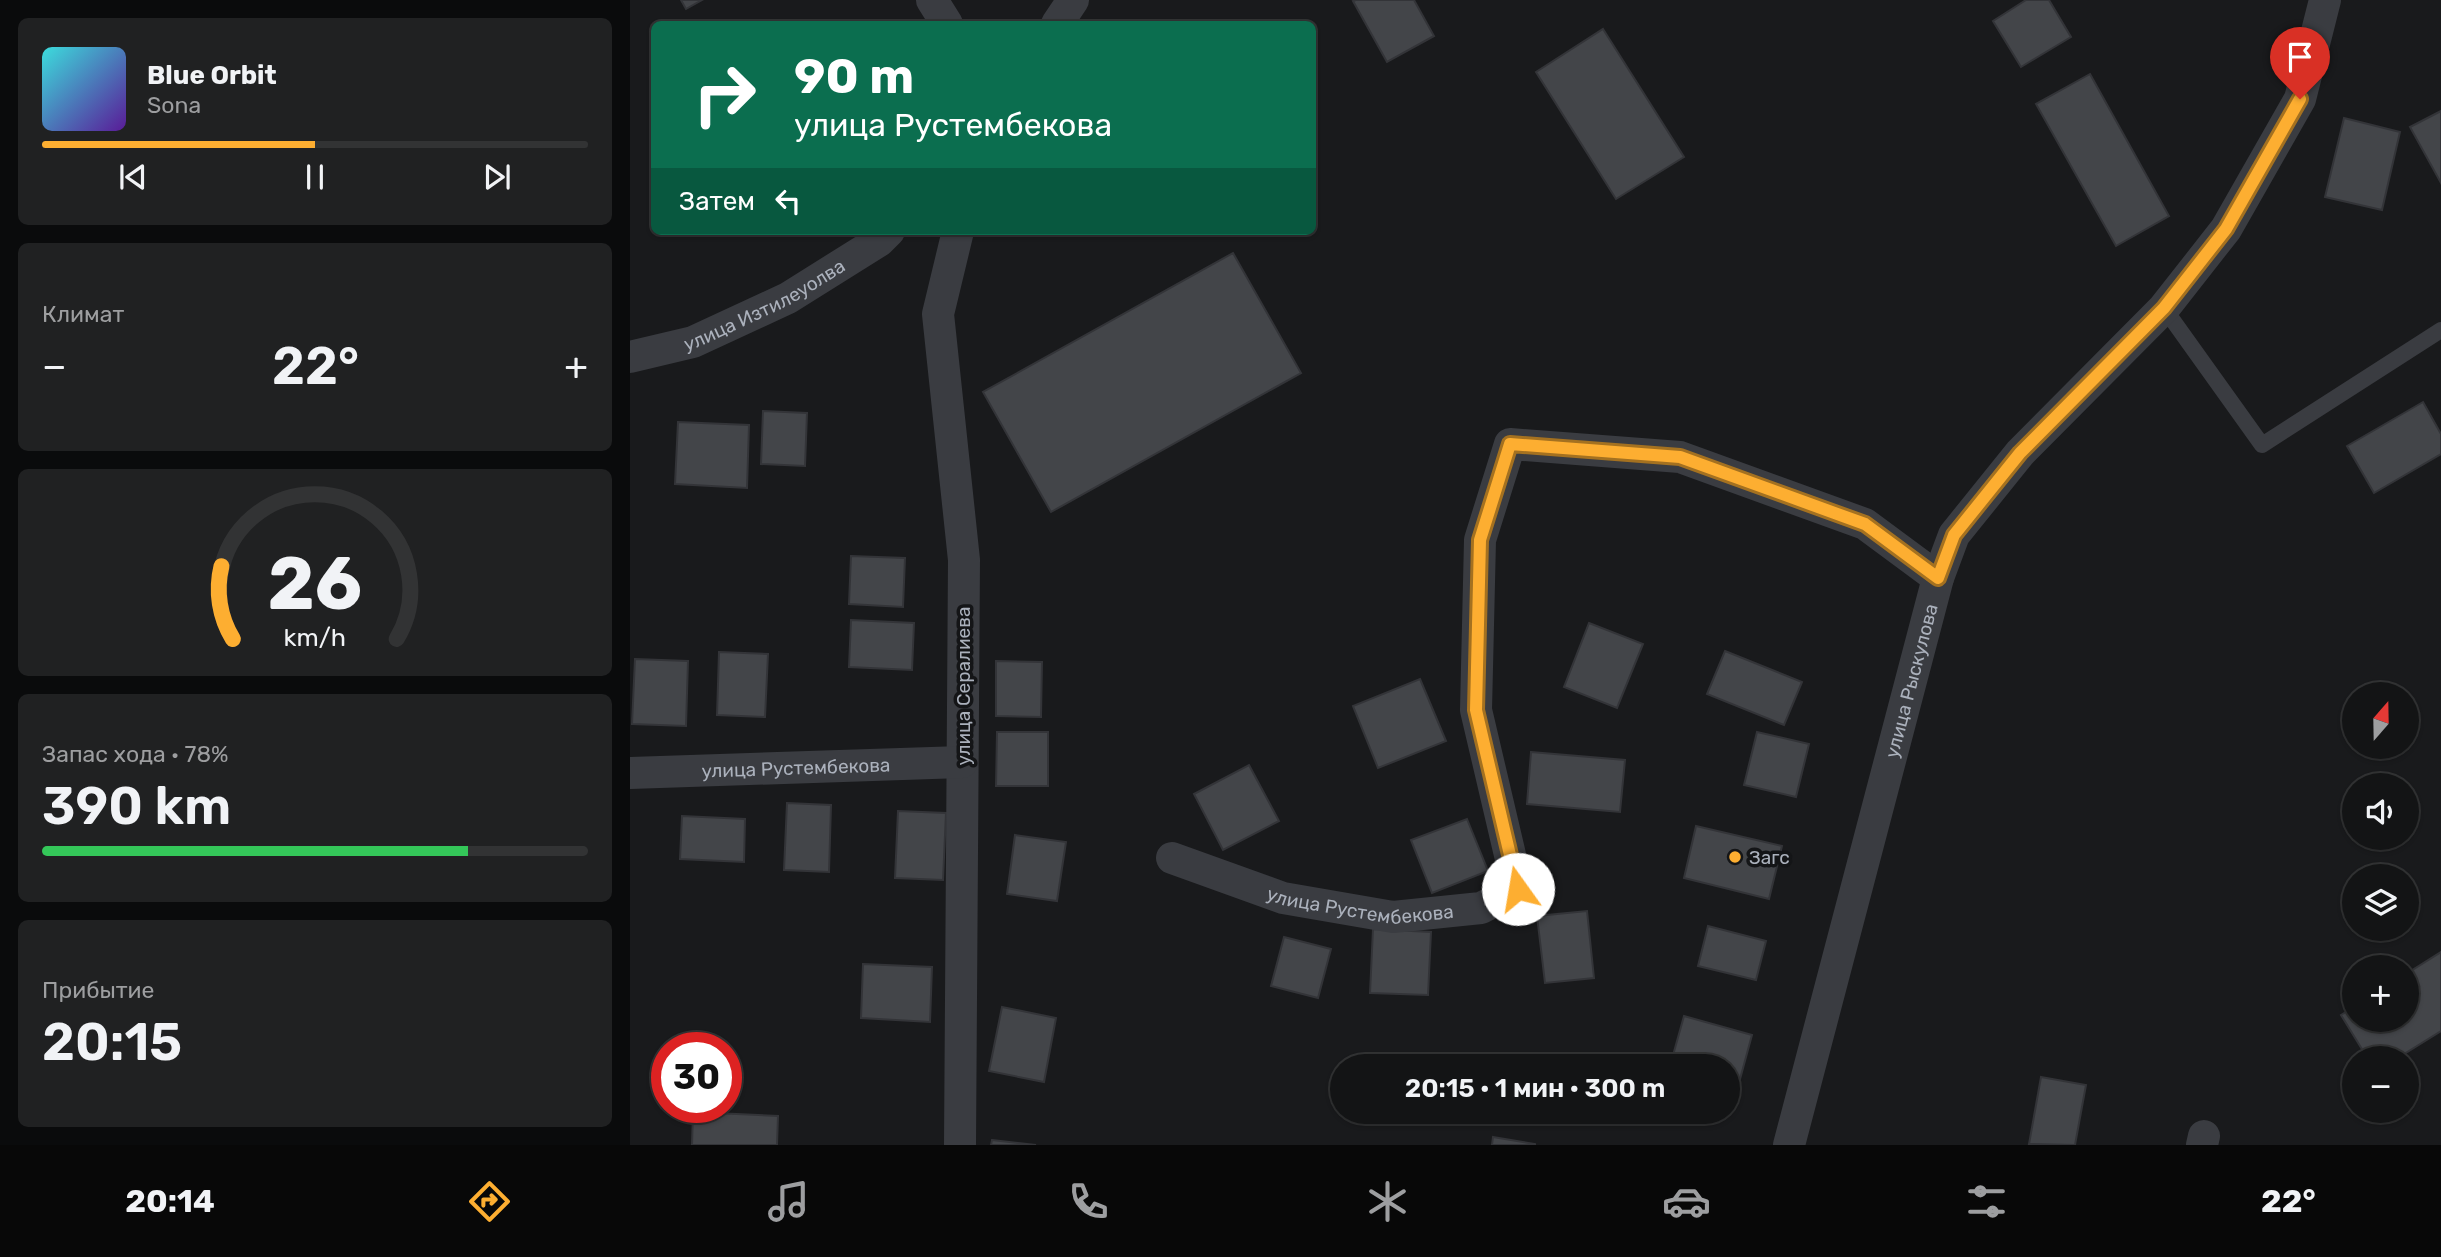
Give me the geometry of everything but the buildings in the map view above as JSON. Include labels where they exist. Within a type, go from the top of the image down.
[{"type":"street","points":[[932,0],[945,21]]},
{"type":"street","points":[[1059,21],[1073,0]]},
{"type":"street","name":"улица Рыскулова","points":[[1789,1145],[1938,578],[1954,535],[2020,453],[2164,308],[2226,229],[2300,99],[2325,0]]},
{"type":"street","name":"улица Изтилеуолва","points":[[630,358],[693,342],[788,298],[885,235]]},
{"type":"street","name":"улица Сералиева","points":[[957,235],[938,314],[964,560],[960,1145]]},
{"type":"street","name":"улица Рустембекова","points":[[1172,858],[1283,898],[1393,917],[1481,908],[1518,889],[1476,710],[1480,540],[1510,444],[1680,457],[1865,524],[1938,578]]},
{"type":"street","name":"улица Рустембекова","points":[[630,773],[962,762]]},
{"type":"lane","points":[[2164,308],[2262,445],[2441,330]]},
{"type":"place","name":"Загс","points":[[1735,857]]},
{"type":"route","points":[[1518,889],[1476,710],[1480,540],[1510,444],[1680,457],[1865,524],[1938,578],[1954,535],[2020,453],[2164,308],[2226,229],[2300,99]]}]
